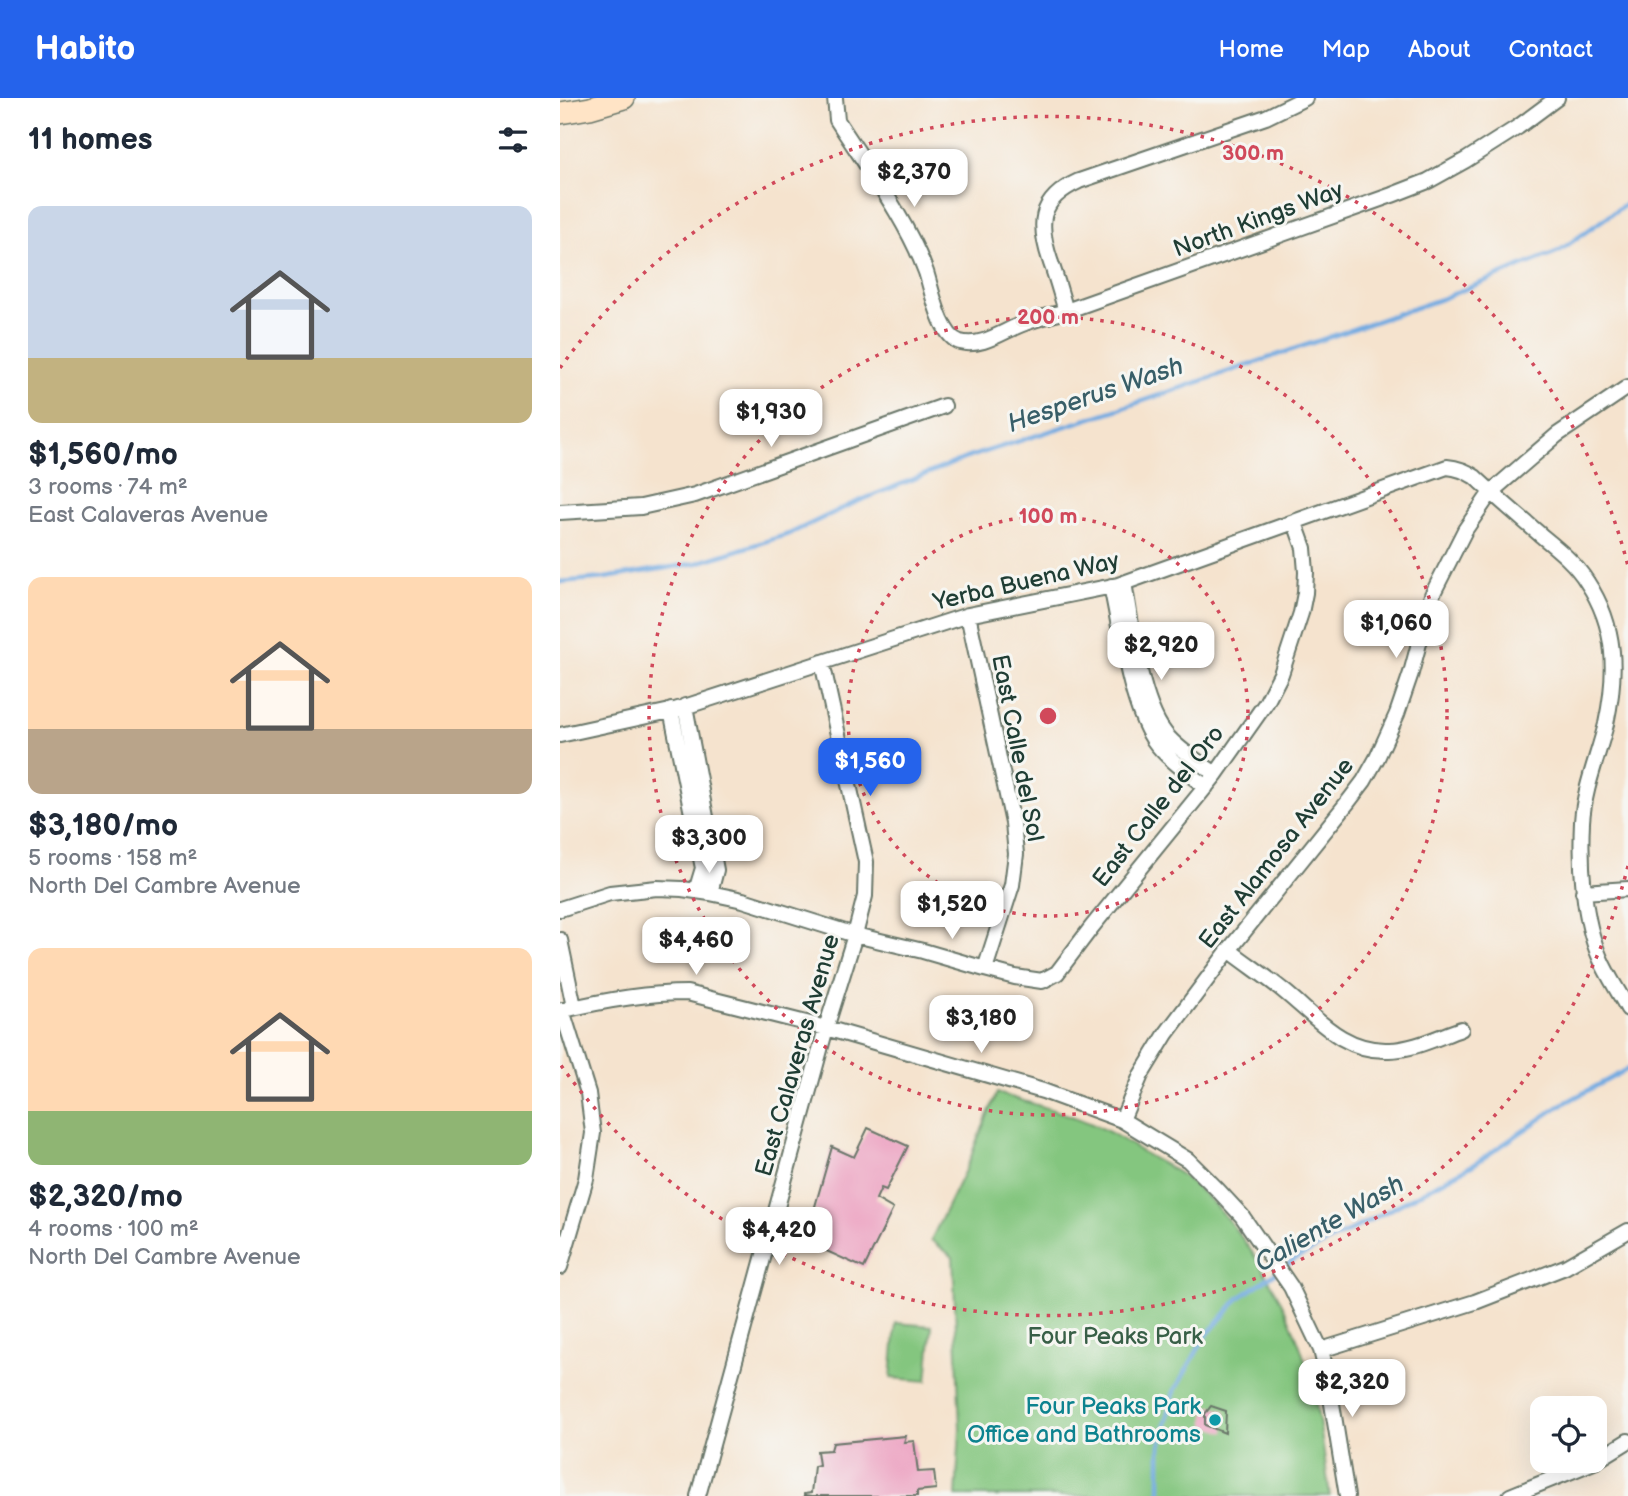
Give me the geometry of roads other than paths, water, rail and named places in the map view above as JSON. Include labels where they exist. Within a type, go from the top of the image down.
[{"type":"main road","points":[[560,113],[624,98]]},
{"type":"street","name":"North Kings Way","points":[[835,98],[837,120],[909,234],[926,271],[946,329],[957,341],[971,343],[984,341],[1022,324],[1066,311],[1428,181],[1493,145],[1555,99]]},
{"type":"street","points":[[1066,311],[1045,247],[1042,228],[1050,202],[1060,191],[1079,181],[1266,117],[1305,98]]},
{"type":"street","name":"East Alamosa Avenue","points":[[1122,1120],[1141,1075],[1166,1034],[1229,950],[1364,781],[1397,714],[1432,595],[1465,530],[1491,492],[1558,435],[1628,387]]},
{"type":"street","points":[[560,512],[641,507],[695,495],[944,406]]},
{"type":"street","name":"Yerba Buena Way","points":[[560,735],[678,708],[968,615],[1118,585],[1447,467],[1467,471],[1567,558],[1587,581],[1609,629],[1613,653],[1612,687],[1606,724],[1582,821],[1583,892],[1600,958],[1628,1009]]},
{"type":"street","name":"East Calle del Oro","points":[[985,969],[1042,981],[1057,972],[1206,787],[1266,703],[1281,674],[1303,603],[1306,572],[1304,548],[1296,523]]},
{"type":"street","points":[[1118,585],[1154,716],[1167,737],[1187,755],[1216,774]]},
{"type":"street","points":[[1118,585],[1131,683],[1144,723],[1155,742],[1206,787]]},
{"type":"street","name":"East Calle del Sol","points":[[968,615],[1013,823],[1016,854],[1012,884],[985,969]]},
{"type":"street","name":"East Calaveras Avenue","points":[[698,1496],[826,1028],[865,897],[866,862],[822,662]]},
{"type":"street","points":[[678,708],[703,868],[703,892]]},
{"type":"street","points":[[560,909],[610,892],[657,888],[703,892],[743,900],[855,935],[985,969]]},
{"type":"street","points":[[1583,892],[1628,889]]},
{"type":"street","points":[[560,940],[566,1009],[588,1093],[593,1132],[586,1179],[560,1266]]},
{"type":"street","points":[[1229,950],[1335,1034],[1356,1046],[1388,1051],[1403,1049],[1461,1029]]},
{"type":"street","points":[[566,1009],[636,996],[687,993],[826,1028],[1043,1091],[1122,1120],[1188,1160],[1242,1216],[1291,1287],[1321,1350],[1347,1496]]},
{"type":"street","points":[[1321,1350],[1475,1302],[1565,1267],[1628,1231]]},
{"type":"street","points":[[1510,1496],[1594,1462],[1628,1441]]},
{"type":"waterway","name":"Hesperus Wash","points":[[560,582],[605,578],[697,563],[789,534],[854,503],[966,458],[1122,408],[1441,299],[1559,251],[1628,202]]},
{"type":"waterway","name":"Caliente Wash","points":[[1160,1496],[1160,1446],[1174,1392],[1205,1337],[1239,1298],[1295,1259],[1473,1165],[1561,1105],[1628,1069]]},
{"type":"place","name":"Four Peaks Park Office and Bathrooms","points":[[1215,1420]]},
{"type":"park label","name":"Four Peaks Park","points":[[1115,1336]]}]
